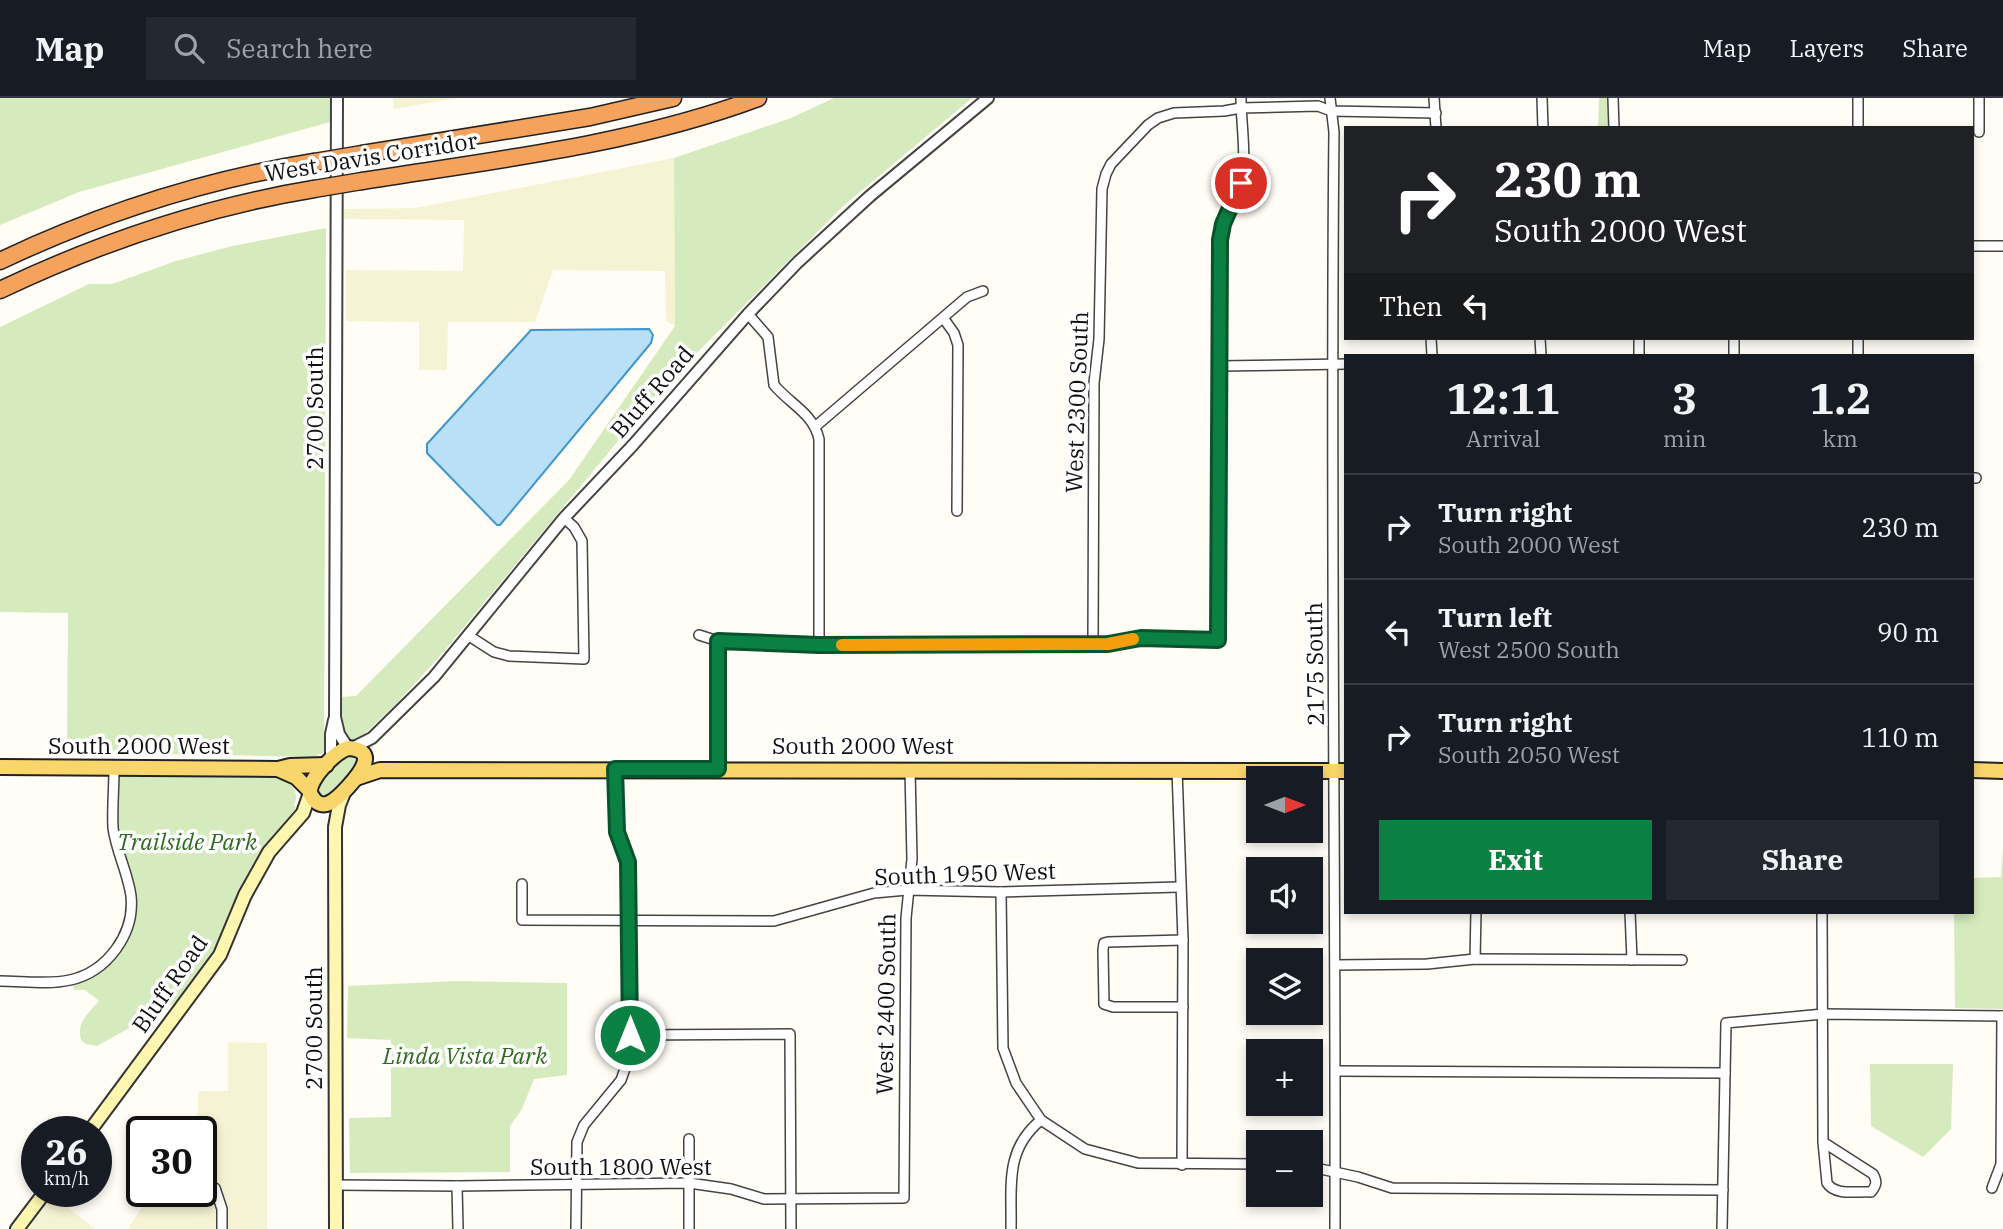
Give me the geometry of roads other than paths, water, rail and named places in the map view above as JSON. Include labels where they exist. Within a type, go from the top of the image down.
[{"type":"highway","name":"West Davis Corridor","points":[[0,261],[87,222],[154,199],[230,178],[590,117],[673,98]]},
{"type":"highway","name":"West Davis Corridor","points":[[0,290],[76,255],[150,228],[238,203],[314,188],[622,138],[709,115],[758,98]]},
{"type":"main road","points":[[309,792],[311,782],[341,750],[357,753],[380,770]]},
{"type":"main road","points":[[278,769],[300,779],[313,800],[323,805],[333,802],[363,770],[357,753]]},
{"type":"main road","name":"South 2000 West","points":[[0,767],[278,769],[328,763]]},
{"type":"main road","name":"South 2000 West","points":[[356,778],[380,770],[1341,771]]},
{"type":"main road","points":[[1974,770],[2003,771]]},
{"type":"main road","name":"2700 South","points":[[336,1229],[335,827],[338,805],[345,790]]},
{"type":"main road","name":"Bluff Road","points":[[101,1116],[220,955],[245,895],[269,852],[306,807],[309,792]]},
{"type":"main road","name":"Bluff Road","points":[[298,818],[323,805]]},
{"type":"main road","name":"2700 South","points":[[323,805],[335,827]]},
{"type":"main road","points":[[19,1228],[34,1207]]},
{"type":"street","name":"2700 South","points":[[328,763],[335,717],[337,98]]},
{"type":"street","name":"Bluff Road","points":[[357,753],[427,684],[564,518],[798,262],[870,196],[988,98]]},
{"type":"street","name":"2175 South","points":[[1330,98],[1334,132],[1331,364],[1341,771],[1336,965],[1335,1229]]},
{"type":"street","points":[[1434,98],[1436,126]]},
{"type":"street","points":[[1542,98],[1543,126]]},
{"type":"street","points":[[1613,98],[1614,126]]},
{"type":"street","points":[[1858,98],[1858,126]]},
{"type":"street","points":[[1979,98],[1979,132]]},
{"type":"street","points":[[699,635],[718,641],[819,645],[1108,644],[1141,638],[1218,640],[1220,240],[1223,224],[1241,183],[1241,103],[1318,106],[1331,111],[1436,113]]},
{"type":"street","name":"West 2300 South","points":[[1093,644],[1094,383],[1099,339],[1102,189],[1111,164],[1158,118],[1174,113],[1224,111],[1241,103]]},
{"type":"street","points":[[1974,246],[2003,246]]},
{"type":"street","points":[[816,426],[967,297],[983,291]]},
{"type":"street","points":[[748,314],[768,337],[774,385],[803,410],[816,426],[819,439],[819,645]]},
{"type":"street","points":[[944,319],[958,345],[957,511]]},
{"type":"street","points":[[1220,366],[1344,364]]},
{"type":"street","points":[[468,636],[494,652],[509,656],[584,659],[582,541],[574,527],[564,518]]},
{"type":"street","points":[[718,641],[718,769]]},
{"type":"street","points":[[335,717],[340,734],[357,753]]},
{"type":"street","points":[[0,981],[65,981],[80,977],[102,964],[117,949],[126,933],[130,916],[130,890],[113,830],[114,769]]},
{"type":"street","points":[[576,1229],[578,1142],[584,1125],[621,1080],[627,1063],[630,1035],[628,862],[617,832],[615,769]]},
{"type":"street","name":"West 2400 South","points":[[904,1198],[908,890],[912,859],[910,769]]},
{"type":"street","points":[[1177,769],[1179,887],[1183,940],[1182,1165]]},
{"type":"street","name":"South 1950 West","points":[[522,884],[522,920],[629,921],[775,921],[874,893],[908,890],[1000,892],[1179,887]]},
{"type":"street","points":[[1000,892],[1003,1048],[1016,1083],[1041,1120],[1085,1149],[1138,1163],[1246,1164]]},
{"type":"street","points":[[1475,959],[1476,914]]},
{"type":"street","points":[[1630,914],[1632,960]]},
{"type":"street","points":[[1822,914],[1823,1142],[1827,1183],[1836,1191],[1871,1192],[1876,1179],[1873,1174],[1823,1142]]},
{"type":"street","points":[[1183,940],[1108,942],[1104,943],[1103,950],[1104,1004],[1113,1007],[1183,1007]]},
{"type":"street","points":[[1336,965],[1427,964],[1475,959],[1682,960]]},
{"type":"street","points":[[1722,1229],[1726,1023],[1823,1014],[2003,1016],[2001,1164],[1992,1188]]},
{"type":"street","points":[[630,1035],[790,1034],[791,1229]]},
{"type":"street","points":[[1336,1071],[1725,1073]]},
{"type":"street","points":[[1011,1229],[1014,1155],[1021,1142],[1041,1120]]},
{"type":"street","points":[[689,1139],[689,1229]]},
{"type":"street","points":[[1323,1170],[1392,1188],[1723,1190]]},
{"type":"street","name":"South 1800 West","points":[[335,1185],[689,1183],[731,1189],[764,1199],[904,1198]]},
{"type":"street","points":[[457,1186],[457,1229]]},
{"type":"street","points":[[217,1194],[222,1209],[222,1229]]},
{"type":"water","points":[[649,329],[653,335],[651,343],[500,525],[497,525],[427,453],[427,444],[531,330]]},
{"type":"park label","name":"Trailside Park","points":[[187,842]]},
{"type":"park label","name":"Linda Vista Park","points":[[465,1056]]}]
